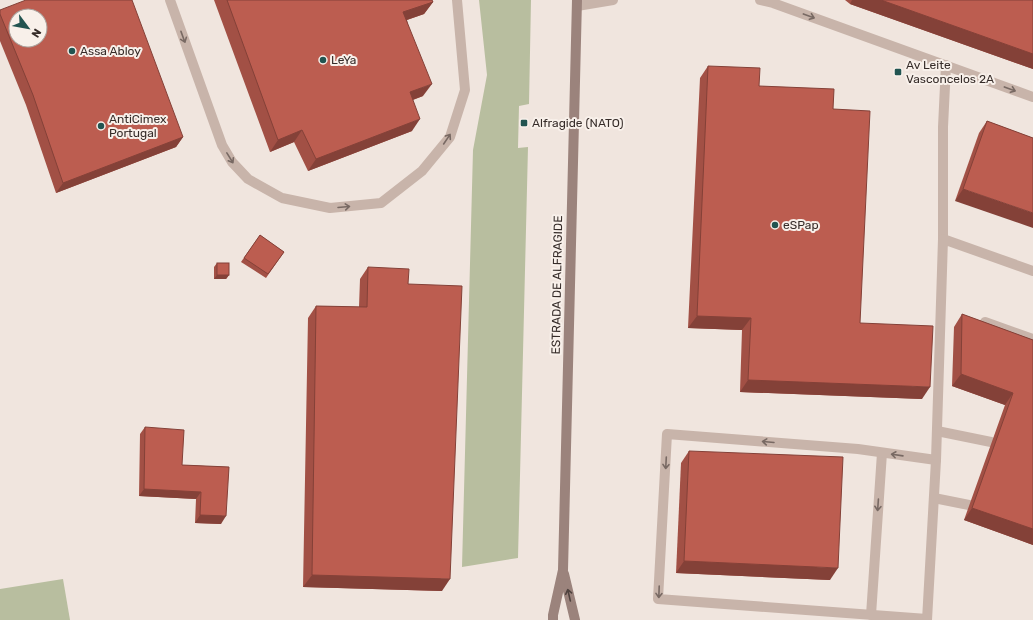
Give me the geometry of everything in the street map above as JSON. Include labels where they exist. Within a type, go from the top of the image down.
[{"type":"street","points":[[170,0],[222,145],[232,162],[248,179],[282,198],[330,208],[381,203],[422,171],[450,136],[465,90],[457,0]]},
{"type":"street","points":[[577,3],[613,0]]},
{"type":"street","points":[[760,0],[773,1],[1033,97]]},
{"type":"street","name":"ESTRADA DE ALFRAGIDE","points":[[552,618],[563,570],[577,3]]},
{"type":"street","points":[[936,460],[882,453],[668,434],[658,599],[927,620],[934,498],[936,460],[937,431],[942,239],[943,127],[946,66]]},
{"type":"street","points":[[942,239],[1033,271]]},
{"type":"street","points":[[985,322],[1033,339]]},
{"type":"street","points":[[937,431],[991,442]]},
{"type":"street","points":[[871,615],[882,453]]},
{"type":"street","points":[[934,498],[969,504]]},
{"type":"street","name":"ESTRADA DE ALFRAGIDE","points":[[563,570],[575,620]]},
{"type":"green space","points":[[479,0],[531,0],[529,104],[519,106],[518,148],[528,147],[518,558],[462,567],[473,150],[487,75]]},
{"type":"green space","points":[[63,579],[70,620],[0,620],[0,589]]},
{"type":"building","points":[[26,0],[132,0],[183,137],[63,183],[33,95],[14,48],[48,48],[48,8],[8,8],[8,34],[0,14],[0,10]]},
{"type":"building","name":"LeYa","points":[[227,0],[432,0],[433,2],[403,12],[432,84],[410,92],[420,119],[316,159],[302,130],[278,140]]},
{"type":"building","points":[[881,0],[1033,0],[1033,54]]},
{"type":"building","name":"eSPap","points":[[708,66],[760,68],[759,86],[834,89],[833,109],[870,111],[860,323],[933,326],[930,387],[748,380],[751,318],[697,316]]},
{"type":"building","points":[[987,121],[1033,138],[1033,213],[963,189]]},
{"type":"building","points":[[260,235],[284,252],[268,274],[244,258]]},
{"type":"building","points":[[217,263],[229,263],[229,275],[217,275]]},
{"type":"building","points":[[368,267],[409,269],[408,284],[462,286],[450,579],[312,575],[316,306],[367,307]]},
{"type":"building","points":[[962,314],[1033,340],[1033,529],[972,508],[1013,393],[961,374]]},
{"type":"building","points":[[145,427],[184,430],[182,465],[229,467],[226,516],[200,515],[201,492],[144,489]]},
{"type":"building","points":[[689,451],[843,457],[838,568],[684,561]]},
{"type":"place","name":"Assa Abloy","points":[[72,51]]},
{"type":"place","name":"LeYa","points":[[323,60]]},
{"type":"place","name":"Av Leite Vasconcelos 2A","points":[[898,72]]},
{"type":"place","name":"Alfragide (NATO)","points":[[524,123]]},
{"type":"place","name":"AntiCimex Portugal","points":[[101,126]]},
{"type":"place","name":"eSPap","points":[[775,225]]}]
